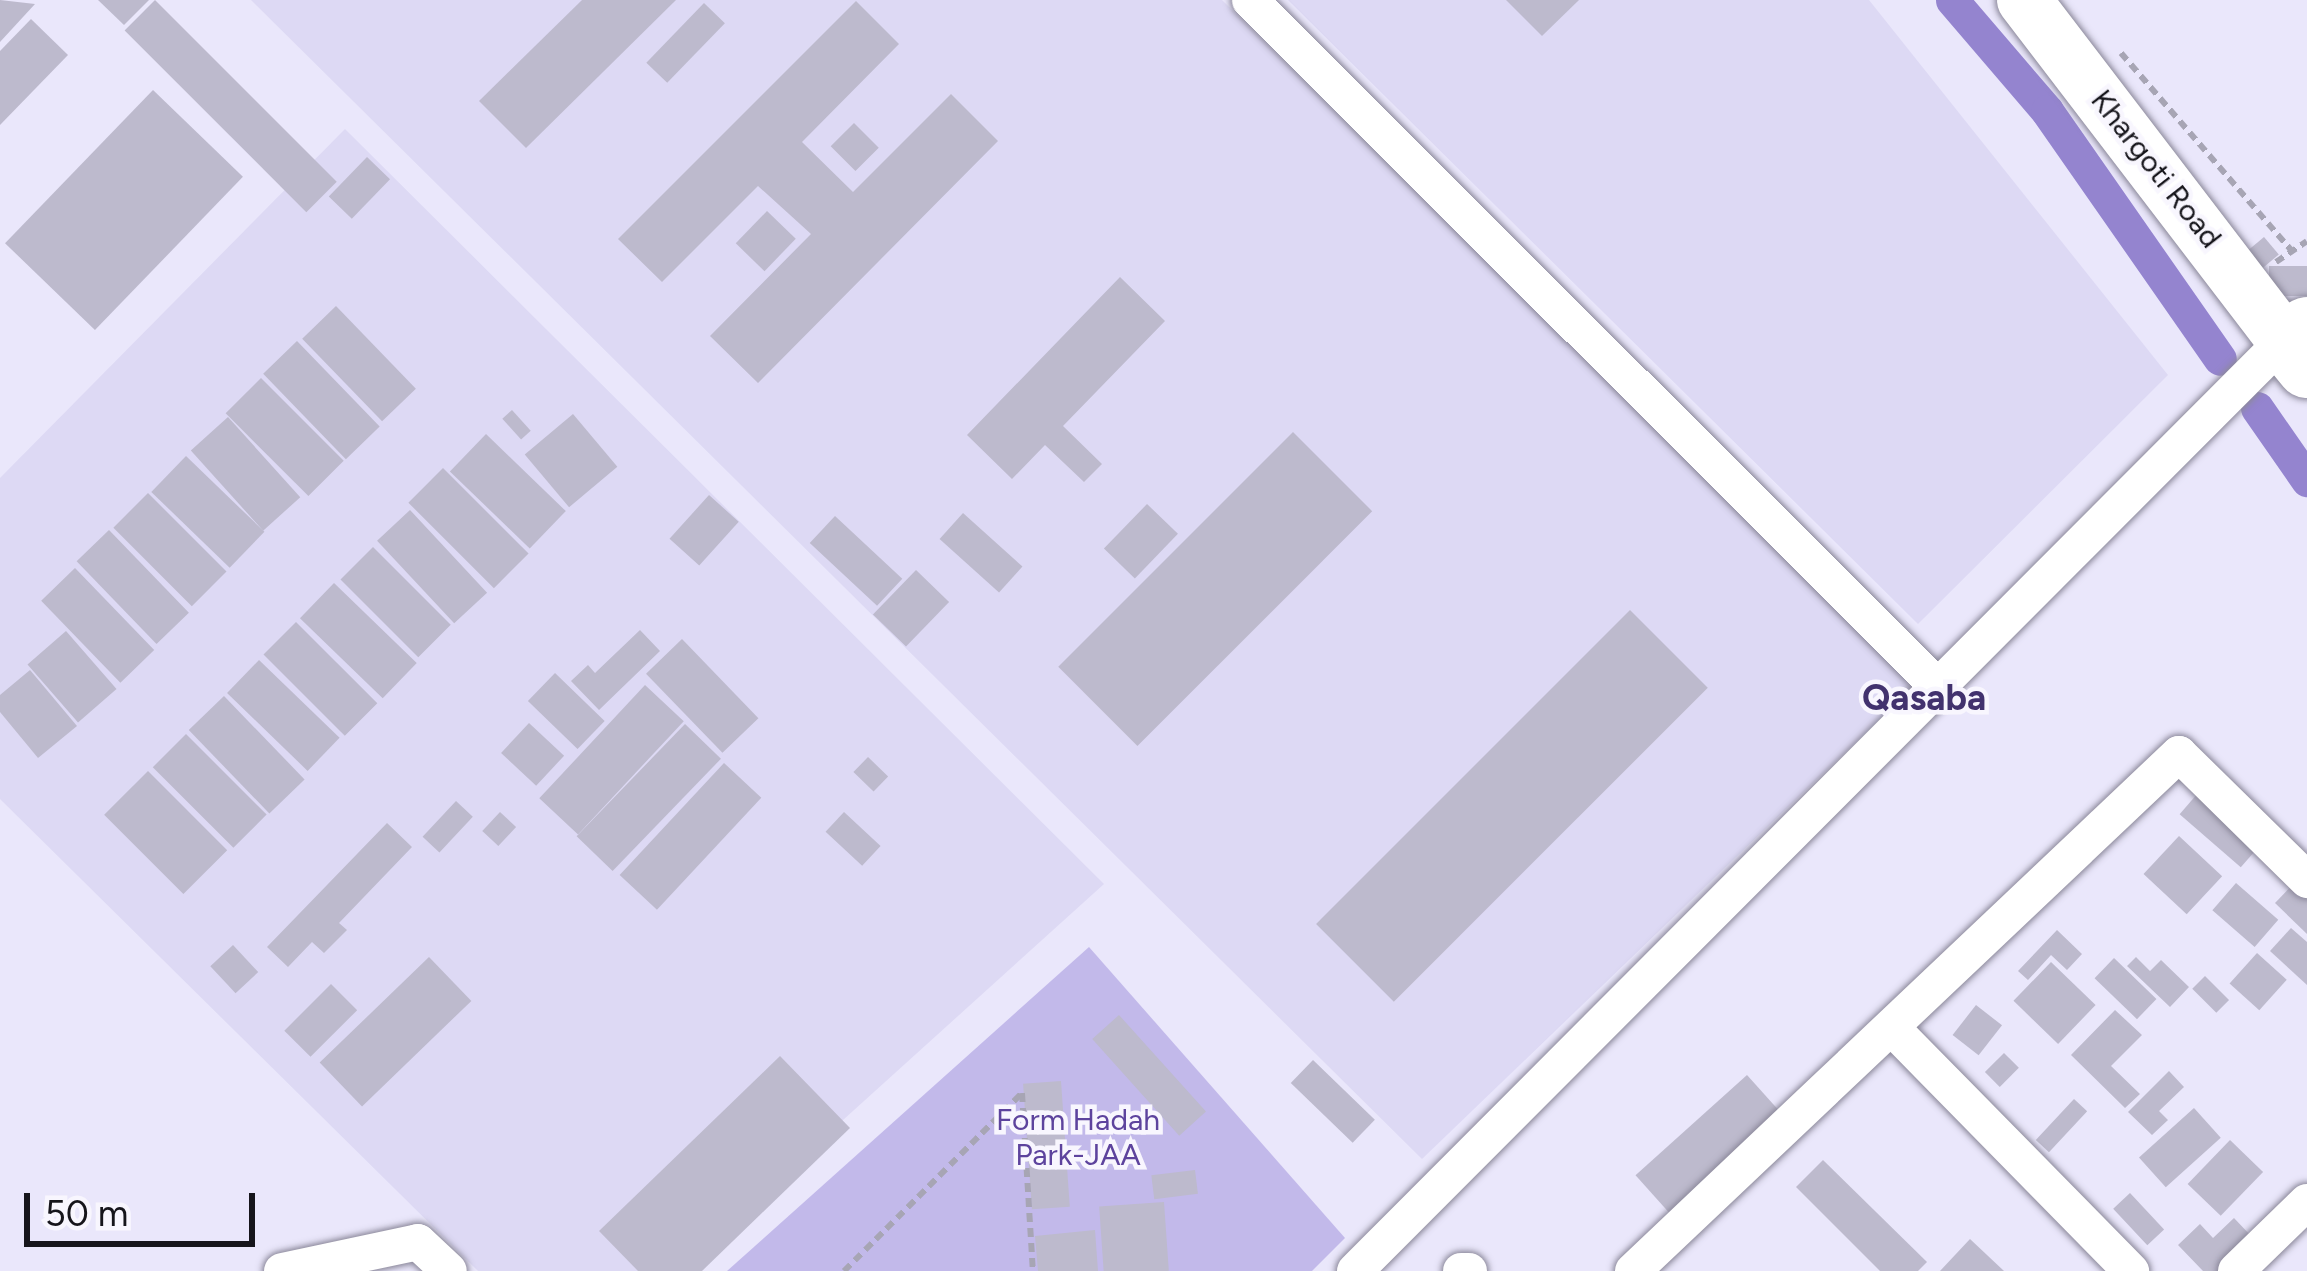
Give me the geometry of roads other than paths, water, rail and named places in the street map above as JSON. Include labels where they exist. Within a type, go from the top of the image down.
[{"type":"main road","name":"Khargoti Road","points":[[2024,0],[2299,345]]},
{"type":"street","points":[[1250,0],[1938,688]]},
{"type":"street","points":[[1355,1271],[1938,688],[2299,345]]},
{"type":"street","points":[[1633,1271],[1895,1030],[2179,754],[2307,880]]},
{"type":"street","points":[[1895,1030],[2131,1271]]},
{"type":"street","points":[[2236,1271],[2307,1202]]},
{"type":"street","points":[[282,1271],[418,1241],[449,1271]]},
{"type":"waterway","points":[[1952,0],[2047,111],[2220,359]]},
{"type":"waterway","points":[[2257,408],[2307,480]]},
{"type":"district","name":"Qasaba","points":[[1924,698]]},
{"type":"park label","name":"Form Hadah Park-JAA","points":[[1078,1137]]}]
